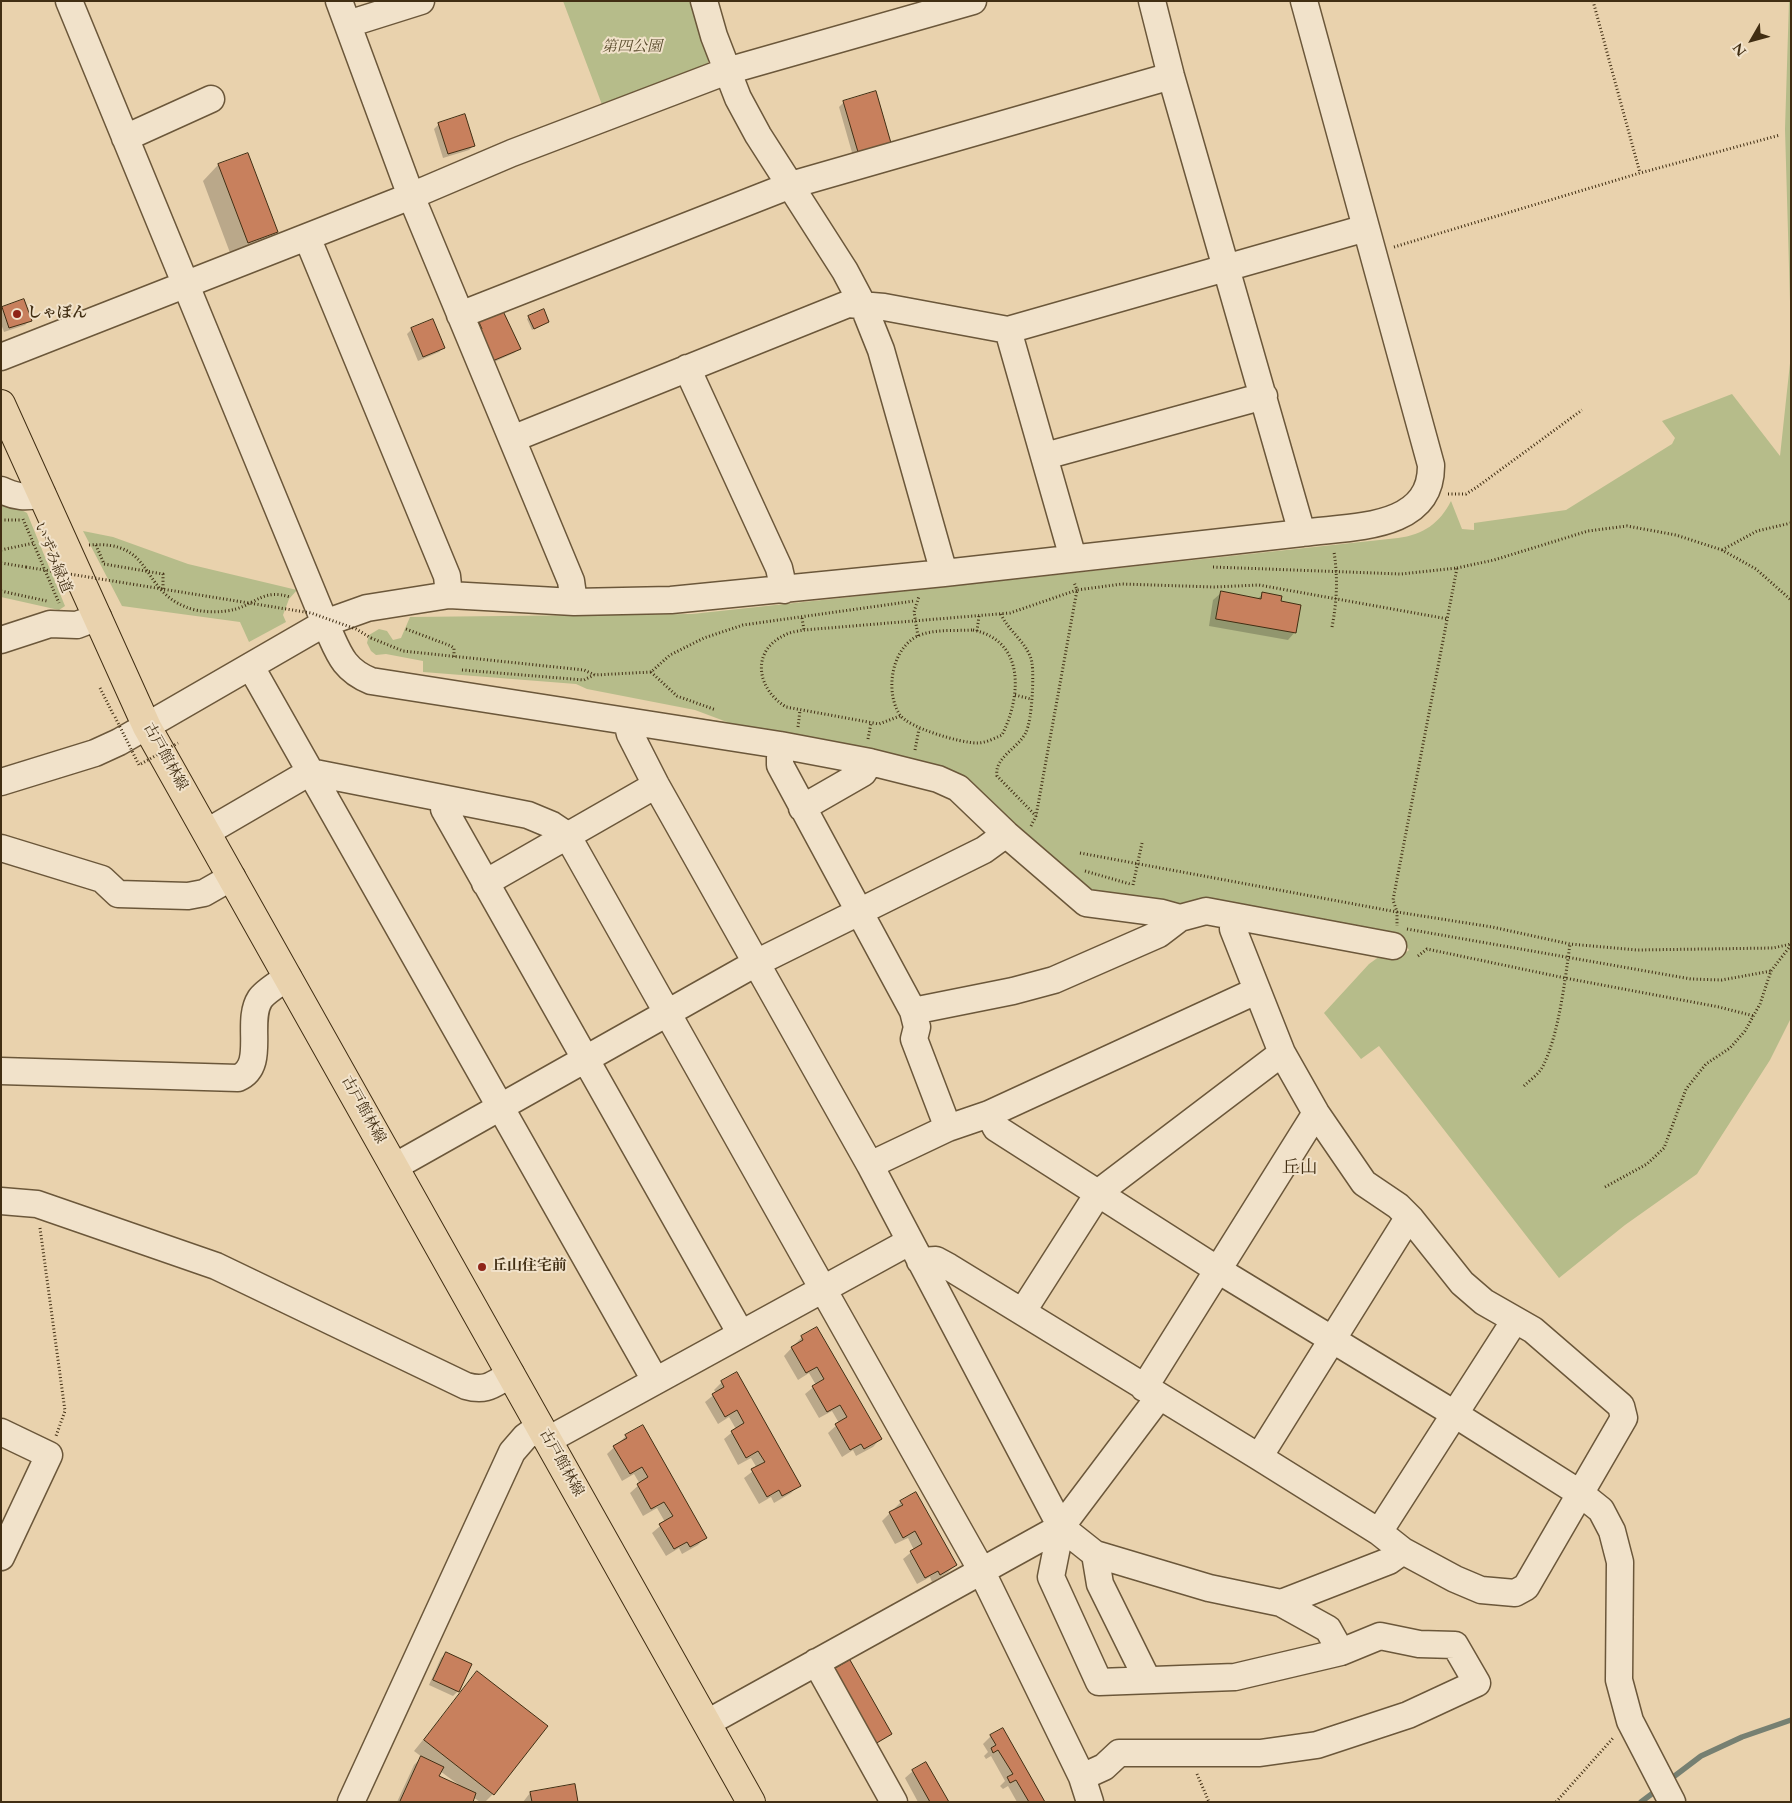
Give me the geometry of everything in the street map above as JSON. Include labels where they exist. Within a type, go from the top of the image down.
[{"type":"main road","name":"古戸館林線","points":[[1,404],[147,727],[751,1802]]},
{"type":"street","points":[[69,1],[325,623],[345,664],[356,675],[371,681],[626,722],[789,734],[873,752],[951,783],[1017,832],[1086,903],[1162,913],[1180,918]]},
{"type":"street","points":[[421,1],[344,13],[411,196],[571,581],[574,602]]},
{"type":"street","points":[[704,1],[738,98],[758,135],[845,271],[863,305],[881,350],[894,392],[944,573]]},
{"type":"street","points":[[1,356],[411,196],[512,153],[727,71],[973,1]]},
{"type":"street","points":[[1152,1],[1170,76],[1264,396],[1302,533]]},
{"type":"street","points":[[1,782],[95,753],[147,727],[325,623],[367,608],[449,595],[574,602],[671,600],[944,573],[1077,573],[1397,517],[1418,505],[1429,487],[1431,465],[1304,1]]},
{"type":"street","points":[[460,314],[791,185],[1170,76]]},
{"type":"street","points":[[125,138],[211,99]]},
{"type":"street","points":[[512,439],[848,304],[884,307],[1008,330],[1366,228]]},
{"type":"street","points":[[307,236],[447,576],[449,595]]},
{"type":"street","points":[[1008,330],[1077,573]]},
{"type":"street","points":[[688,368],[779,568],[784,590]]},
{"type":"street","points":[[1045,456],[1264,396]]},
{"type":"street","points":[[1,490],[13,496],[32,497],[42,494]]},
{"type":"street","points":[[1,640],[50,624],[77,625],[98,617]]},
{"type":"street","points":[[251,667],[655,1380]]},
{"type":"street","points":[[626,722],[630,734],[656,785],[870,1165],[1062,1527],[1095,1554],[1209,1588],[1281,1603],[1328,1629],[1341,1652]]},
{"type":"street","points":[[789,734],[780,765],[913,1011],[917,1026],[914,1039],[948,1128]]},
{"type":"street","points":[[802,808],[863,773],[873,752]]},
{"type":"street","points":[[207,832],[310,772],[528,815],[552,825],[567,835],[982,1570],[1082,1776],[1090,1802]]},
{"type":"street","points":[[485,883],[656,785]]},
{"type":"street","points":[[444,799],[444,809],[485,883],[741,1334]]},
{"type":"street","points":[[394,1166],[756,963],[1017,832]]},
{"type":"street","points":[[1,848],[102,879],[118,894],[188,896],[204,893],[232,877]]},
{"type":"street","points":[[913,1011],[1013,991],[1054,980],[1159,934],[1180,918],[1206,910],[1233,917],[1392,933]]},
{"type":"street","points":[[352,1802],[512,1452],[524,1437],[544,1433],[655,1380],[823,1289],[915,1251],[936,1260],[1022,1311],[1379,1532],[1403,1551],[1455,1579],[1481,1590],[1515,1593],[1526,1587],[1624,1418],[1621,1406],[1533,1330],[1484,1302],[1462,1283],[1411,1218],[1398,1206],[1364,1183],[1316,1113],[1282,1053],[1233,929],[1233,917]]},
{"type":"street","points":[[1,1071],[238,1078],[246,1075],[252,1065],[255,1014],[260,998],[288,977]]},
{"type":"street","points":[[870,1165],[948,1128],[989,1114],[1256,991]]},
{"type":"street","points":[[1022,1311],[1099,1192],[1282,1053]]},
{"type":"street","points":[[1082,1776],[1104,1767],[1118,1753],[1260,1753],[1317,1745],[1408,1714],[1477,1683],[1456,1645],[1419,1644],[1380,1636],[1341,1652],[1234,1677],[1147,1678],[1099,1682],[1051,1577],[1062,1527],[1152,1392],[1218,1270],[1316,1113]]},
{"type":"street","points":[[989,1114],[996,1128],[1099,1192],[1218,1270],[1453,1413],[1581,1494],[1601,1510],[1612,1531],[1620,1562],[1619,1680],[1630,1721],[1666,1791]]},
{"type":"street","points":[[1,1201],[37,1204],[216,1266],[466,1386],[479,1390],[487,1388],[511,1374]]},
{"type":"street","points":[[1259,1457],[1405,1222],[1411,1218]]},
{"type":"street","points":[[1379,1532],[1453,1413],[1515,1320]]},
{"type":"street","points":[[1,1432],[49,1455],[1,1557]]},
{"type":"street","points":[[707,1723],[1062,1527]]},
{"type":"street","points":[[1281,1603],[1390,1561],[1403,1551]]},
{"type":"street","points":[[1095,1554],[1100,1584],[1147,1678]]},
{"type":"street","points":[[816,1662],[894,1802]]},
{"type":"path","points":[[1592,1],[1640,173]]},
{"type":"path","points":[[1374,253],[1640,173],[1780,135]]},
{"type":"path","points":[[1429,487],[1450,495],[1466,494],[1582,410]]},
{"type":"path","name":"いずみ緑道","points":[[1,591],[59,604],[20,515]]},
{"type":"path","points":[[1722,550],[1757,531],[1791,524]]},
{"type":"path","points":[[1212,567],[1400,574],[1457,568],[1494,560],[1588,531],[1627,526],[1676,535],[1722,550],[1756,569],[1791,600]]},
{"type":"path","points":[[1,550],[34,544]]},
{"type":"path","points":[[96,544],[104,564],[163,574],[163,589]]},
{"type":"path","points":[[86,546],[109,544],[127,549],[141,561],[166,597],[189,608],[205,611],[236,609],[274,593],[293,597]]},
{"type":"path","points":[[1332,544],[1337,572],[1337,599],[1332,627]]},
{"type":"path","points":[[1,563],[311,613],[348,626],[403,651],[454,658],[584,670],[595,675]]},
{"type":"path","points":[[1457,568],[1393,900],[1397,912],[1392,933],[1568,958],[1690,979],[1722,980],[1771,971]]},
{"type":"path","points":[[1065,583],[1077,573]]},
{"type":"path","points":[[1017,832],[1036,816],[1077,590],[1077,573]]},
{"type":"path","points":[[900,716],[878,724],[786,707],[776,701],[766,689],[761,674],[762,660],[775,642],[784,635],[804,630],[1001,614],[1024,609],[1077,590],[1122,584],[1214,587],[1259,585],[1448,619]]},
{"type":"path","points":[[457,670],[584,680],[595,675],[651,672],[670,655],[704,638],[743,625],[928,599]]},
{"type":"path","points":[[290,616],[301,608],[302,604]]},
{"type":"path","points":[[914,612],[918,636]]},
{"type":"path","points":[[1001,614],[1032,662],[1031,699],[1027,730],[1021,741],[1001,760],[996,772],[1000,780],[1036,816]]},
{"type":"path","points":[[977,631],[979,616]]},
{"type":"path","points":[[802,618],[804,630]]},
{"type":"path","points":[[406,629],[451,646],[454,648],[454,658]]},
{"type":"path","points":[[977,631],[983,632],[997,641],[1016,668],[1010,719],[1002,735],[992,740],[977,743],[919,729],[900,716],[892,696],[894,667],[899,655],[918,636],[929,632],[977,631]]},
{"type":"path","points":[[651,672],[678,696],[719,711]]},
{"type":"path","points":[[100,688],[139,765],[178,743]]},
{"type":"path","points":[[1014,695],[1031,699]]},
{"type":"path","points":[[789,734],[800,710]]},
{"type":"path","points":[[915,750],[919,729]]},
{"type":"path","points":[[789,734],[806,731]]},
{"type":"path","points":[[859,738],[873,752]]},
{"type":"path","points":[[906,748],[924,752]]},
{"type":"path","points":[[1133,885],[1142,843]]},
{"type":"path","points":[[1080,853],[1397,912],[1492,927],[1570,944],[1637,950],[1773,948],[1791,945]]},
{"type":"path","points":[[1083,870],[1142,886]]},
{"type":"path","points":[[1524,1086],[1542,1068],[1551,1042],[1565,978],[1570,944]]},
{"type":"path","points":[[1605,1188],[1647,1164],[1664,1148],[1670,1137],[1686,1089],[1711,1060],[1730,1048],[1745,1032],[1760,1004],[1771,971],[1791,945]]},
{"type":"path","points":[[1418,956],[1427,949],[1565,978],[1719,1007],[1754,1016]]},
{"type":"path","points":[[37,1204],[65,1411],[49,1455]]},
{"type":"path","points":[[1556,1802],[1630,1721]]},
{"type":"green space","name":"第四公園","points":[[563,1],[691,1],[708,56],[708,68],[604,110]]},
{"type":"green space","points":[[1789,1],[1791,1],[1791,336],[1785,129]]},
{"type":"green space","points":[[1791,354],[1791,1018],[1770,1060],[1697,1174],[1625,1225],[1559,1278],[1379,1046],[1361,1059],[1324,1013],[1369,964],[1387,951],[1403,955],[1409,950],[1402,940],[1386,931],[1210,899],[1180,907],[1096,896],[960,779],[634,709],[727,722],[695,710],[587,689],[576,684],[423,672],[423,661],[386,654],[376,655],[371,651],[367,643],[369,635],[379,629],[387,631],[393,640],[401,638],[410,617],[692,614],[1398,538],[1415,534],[1430,527],[1442,516],[1451,501],[1462,529],[1474,530],[1474,523],[1566,510],[1672,444],[1675,438],[1662,421],[1732,394],[1780,456]]},
{"type":"green space","points":[[1,499],[27,513],[65,606],[59,610],[1,597]]},
{"type":"green space","points":[[83,531],[113,537],[188,564],[297,590],[289,599],[283,615],[286,622],[249,642],[240,622],[122,606]]},
{"type":"building","points":[[876,91],[891,143],[858,152],[843,101]]},
{"type":"building","points":[[465,114],[475,146],[448,154],[438,123]]},
{"type":"building","points":[[248,153],[278,232],[248,243],[218,164]]},
{"type":"building","name":"しゃぼん","points":[[24,299],[32,321],[9,328],[2,307]]},
{"type":"building","points":[[544,309],[549,322],[534,329],[528,316]]},
{"type":"building","points":[[503,311],[521,349],[490,362],[476,331],[482,329],[479,322]]},
{"type":"building","points":[[433,319],[445,348],[423,357],[411,328]]},
{"type":"building","points":[[1221,591],[1261,599],[1262,592],[1282,596],[1281,601],[1301,605],[1296,633],[1216,619]]},
{"type":"building","points":[[817,1327],[882,1439],[864,1449],[861,1444],[850,1450],[835,1424],[847,1417],[840,1405],[827,1412],[812,1386],[824,1379],[817,1367],[806,1373],[791,1347],[803,1340],[801,1336]]},
{"type":"building","points":[[737,1372],[801,1486],[782,1496],[779,1490],[767,1497],[751,1469],[765,1462],[758,1451],[746,1458],[731,1431],[744,1423],[737,1410],[725,1417],[712,1394],[724,1387],[721,1381]]},
{"type":"building","points":[[643,1425],[707,1538],[690,1547],[687,1542],[674,1549],[659,1524],[673,1516],[664,1502],[651,1509],[637,1484],[648,1477],[642,1467],[630,1474],[613,1446],[627,1438],[625,1435]]},
{"type":"building","points":[[916,1492],[957,1565],[940,1575],[938,1571],[925,1578],[910,1551],[922,1544],[915,1531],[903,1538],[889,1512],[903,1505],[900,1501]]},
{"type":"building","points":[[446,1652],[472,1664],[459,1692],[433,1680]]},
{"type":"building","points":[[850,1660],[892,1734],[875,1744],[833,1670]]},
{"type":"building","points":[[477,1671],[548,1726],[494,1795],[424,1740]]},
{"type":"building","points":[[1003,1728],[1045,1802],[1029,1802],[1016,1780],[1010,1783],[1007,1777],[1013,1774],[998,1750],[993,1753],[991,1748],[996,1745],[990,1735]]},
{"type":"building","points":[[421,1756],[444,1767],[439,1776],[476,1793],[473,1802],[400,1802]]},
{"type":"building","points":[[926,1762],[949,1802],[930,1802],[912,1770]]},
{"type":"building","points":[[575,1784],[578,1802],[532,1802],[530,1792]]},
{"type":"waterway","points":[[1668,1781],[1701,1756],[1742,1737],[1791,1720]]},
{"type":"waterway","points":[[1641,1802],[1657,1790]]},
{"type":"place","name":"しゃぼん","points":[[17,314]]},
{"type":"place","name":"丘山住宅前","points":[[482,1267]]},
{"type":"district","name":"丘山","points":[[1300,1169]]}]
